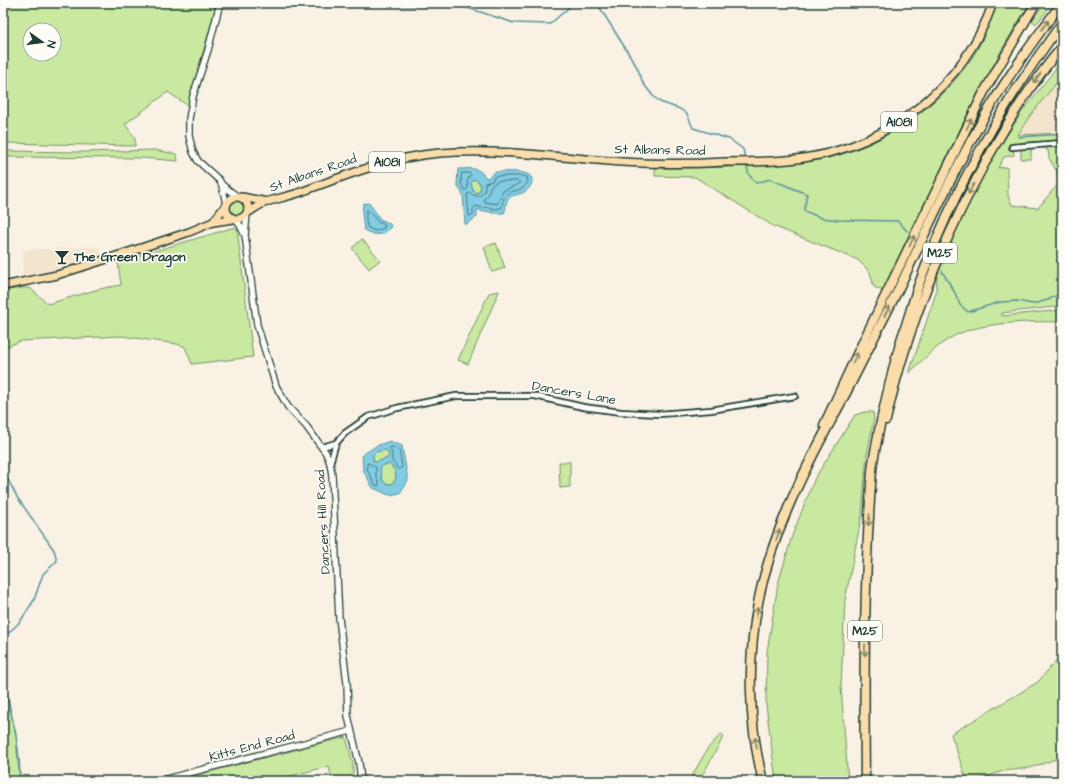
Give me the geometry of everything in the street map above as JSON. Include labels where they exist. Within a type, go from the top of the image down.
[{"type":"highway","name":"M25","points":[[763,781],[754,736],[751,695],[751,661],[758,604],[766,572],[781,525],[817,445],[831,409],[984,92],[1020,28],[1036,3]]},
{"type":"highway","name":"M25","points":[[817,445],[832,419],[895,296],[978,128],[1014,70],[1062,3]]},
{"type":"highway","name":"M25","points":[[865,781],[865,583],[872,471],[886,397],[921,278],[962,183],[989,133],[1024,76],[1062,23]]},
{"type":"highway","name":"M25","points":[[872,482],[877,472],[887,418],[918,308],[938,258],[969,193],[1006,125],[1034,82],[1062,48]]},
{"type":"main road","name":"St Albans Road","points":[[247,213],[267,202],[384,162],[440,153],[512,152],[623,162],[704,163],[752,162],[805,158],[840,150],[887,129],[912,114],[935,94],[957,70],[978,40],[993,3]]},
{"type":"main road","name":"St Albans Road","points":[[239,197],[267,202]]},
{"type":"main road","points":[[3,286],[57,275],[142,248],[213,222],[242,218],[247,213],[247,203],[239,197],[232,198],[213,222]]},
{"type":"main road","points":[[226,205],[226,212],[234,219]]},
{"type":"street","points":[[220,3],[208,50],[193,96],[188,131],[195,157],[222,185],[239,197]]},
{"type":"street","points":[[1012,147],[1062,143]]},
{"type":"street","points":[[222,185],[226,205]]},
{"type":"street","name":"Dancers Hill Road","points":[[247,213],[245,235],[257,325],[276,386],[288,407],[306,426],[322,447],[330,463],[332,475],[338,618],[346,683],[348,716],[359,763],[361,781]]},
{"type":"street","name":"Dancers Hill Road","points":[[234,219],[240,225],[245,235]]},
{"type":"street","name":"Dancers Lane","points":[[322,447],[336,443],[346,433],[368,417],[397,408],[456,396],[535,396],[583,407],[621,412],[659,414],[711,410],[795,396]]},
{"type":"street","points":[[330,463],[336,443]]},
{"type":"street","name":"Kitts End Road","points":[[158,781],[351,731]]},
{"type":"shaded area","points":[[1062,76],[1062,133],[1018,135],[1029,117]]},
{"type":"shaded area","points":[[99,247],[101,257],[67,268],[23,276],[23,250]]},
{"type":"green space","points":[[3,3],[217,3],[188,106],[168,92],[125,124],[135,138],[135,146],[3,143]]},
{"type":"green space","points":[[997,3],[1030,3],[970,109],[935,181],[885,292],[874,287],[870,272],[858,260],[773,226],[695,177],[655,176],[655,168],[759,166],[818,160],[849,152],[890,133],[927,107],[958,76],[980,45]]},
{"type":"green space","points":[[1044,3],[1053,3],[1036,24],[1032,21]]},
{"type":"green space","points":[[1062,60],[1062,76],[1029,117],[1018,135],[1062,133],[1062,140],[1012,144],[1014,155],[1004,157],[998,168],[1007,167],[1008,196],[1012,205],[1038,208],[1058,184],[1057,172],[1049,158],[1048,150],[1042,147],[1062,147],[1062,306],[1002,313],[1002,316],[1062,310],[1062,322],[1006,323],[965,331],[954,336],[930,353],[909,373],[936,293],[937,275],[973,195],[996,152],[1022,112]]},
{"type":"green space","points":[[1021,148],[1031,148],[1031,159],[1021,159]]},
{"type":"green space","points":[[154,150],[177,154],[178,161],[142,158],[3,157],[3,151],[85,152]]},
{"type":"green space","points":[[474,179],[478,181],[480,185],[480,191],[478,193],[473,191],[470,183]]},
{"type":"green space","points":[[237,200],[243,203],[246,209],[243,215],[237,218],[231,215],[228,209],[231,203]]},
{"type":"green space","points":[[235,227],[237,229],[253,357],[192,364],[185,347],[177,344],[121,336],[21,341],[3,348],[3,291],[30,288],[48,304],[99,289],[121,285],[118,262]]},
{"type":"green space","points":[[362,239],[380,260],[369,269],[352,248]]},
{"type":"green space","points":[[496,243],[505,268],[492,272],[484,247]]},
{"type":"green space","points":[[499,291],[468,364],[458,360],[489,293]]},
{"type":"green space","points":[[864,412],[873,412],[874,419],[867,454],[862,514],[845,600],[841,686],[848,781],[776,781],[766,705],[767,652],[778,584],[792,536],[815,478],[855,415]]},
{"type":"green space","points":[[385,450],[389,453],[388,458],[376,462],[373,461],[373,455],[376,452]]},
{"type":"green space","points":[[559,462],[570,462],[570,487],[560,488]]},
{"type":"green space","points":[[390,464],[395,471],[396,479],[392,484],[386,484],[381,476],[380,467]]},
{"type":"green space","points":[[1062,653],[1062,757],[1030,768],[1003,771],[975,781],[967,781],[951,734],[1038,682]]},
{"type":"green space","points":[[3,698],[8,701],[15,731],[20,761],[20,781],[3,781]]},
{"type":"green space","points":[[721,734],[724,736],[699,781],[689,781],[708,748]]},
{"type":"green space","points":[[346,737],[353,764],[353,781],[332,781],[329,766],[272,781],[173,781]]},
{"type":"water","points":[[458,169],[477,170],[488,178],[495,172],[522,173],[531,176],[532,180],[529,189],[508,199],[504,213],[492,213],[488,211],[483,212],[477,209],[477,217],[465,225],[463,195],[457,184]],"holes":[[[474,179],[481,185],[478,193],[473,191],[471,183]]]},
{"type":"water","points":[[363,204],[370,204],[380,219],[389,223],[391,226],[382,234],[376,234],[364,230],[362,214]]},
{"type":"water","points":[[390,441],[402,446],[408,480],[400,493],[389,495],[373,488],[363,470],[362,455],[376,446]],"holes":[[[385,450],[389,453],[388,458],[376,462],[373,461],[373,455],[376,452]],[[390,464],[395,471],[396,479],[392,484],[386,484],[382,480],[380,467]]]},
{"type":"waterway","points":[[335,3],[465,7],[514,23],[550,24],[574,3]]},
{"type":"waterway","points":[[597,3],[637,67],[643,83],[653,96],[660,102],[680,109],[687,114],[693,128],[729,139],[743,149],[745,159]]},
{"type":"waterway","points":[[1019,137],[1062,134]]},
{"type":"waterway","points":[[746,164],[749,175],[756,183],[770,179],[807,194],[804,211],[822,218],[838,220],[898,221],[907,231]]},
{"type":"waterway","points":[[942,271],[960,305],[968,312],[1000,302],[1017,301],[1033,304],[1062,295]]},
{"type":"waterway","points":[[3,348],[3,386]]},
{"type":"waterway","points":[[3,470],[17,497],[54,550],[57,561],[43,574],[34,600],[20,622],[3,638]]},
{"type":"waterway","points":[[3,677],[16,735],[20,781]]},
{"type":"place","name":"The Green Dragon","points":[[62,257]]}]
